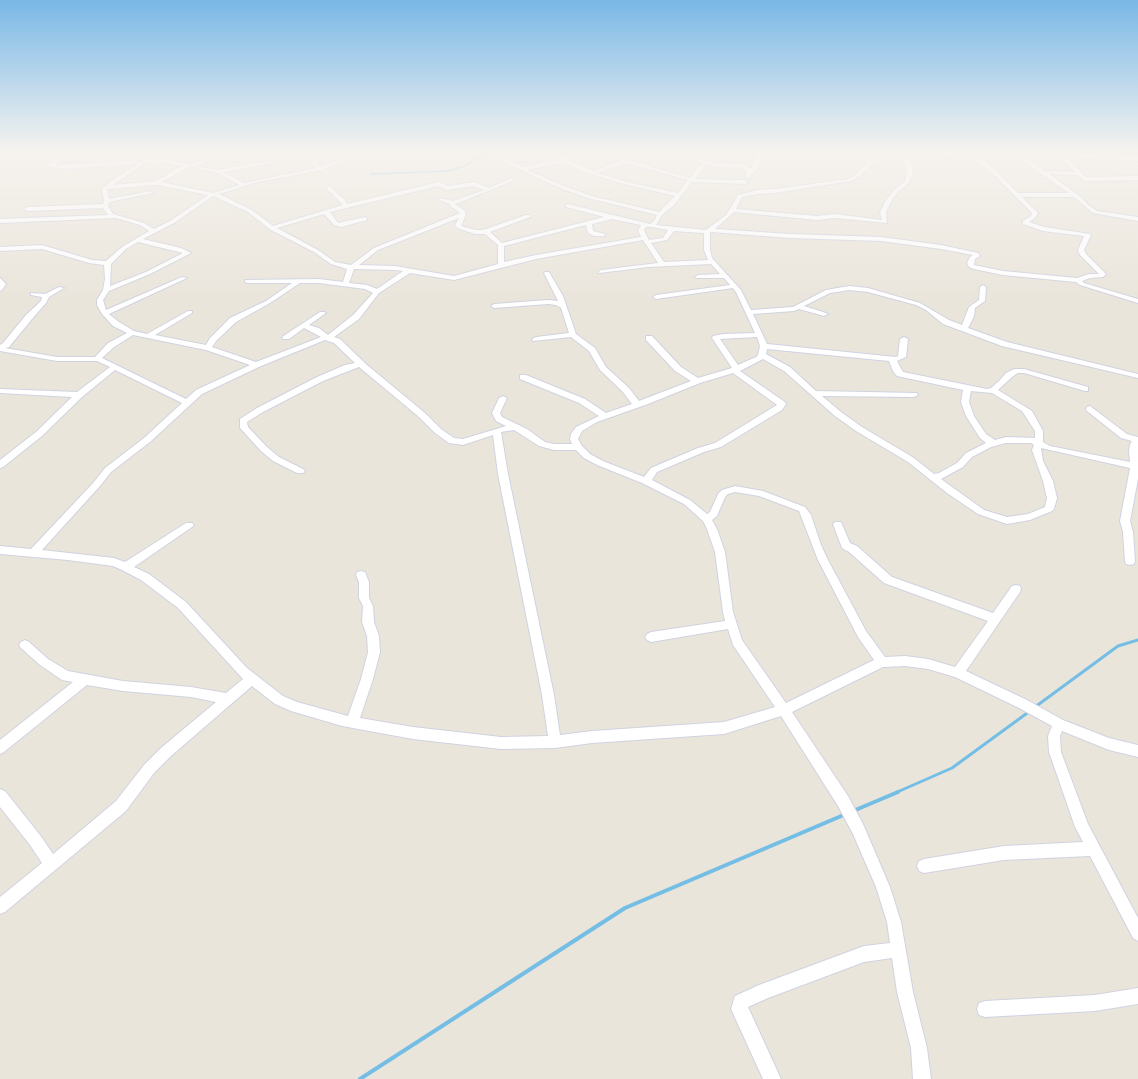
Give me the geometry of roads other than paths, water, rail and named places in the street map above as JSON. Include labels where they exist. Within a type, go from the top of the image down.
[{"type":"street","points":[[105,200],[114,217]]},
{"type":"street","points":[[27,209],[106,204],[121,200]]},
{"type":"street","points":[[204,200],[178,219],[137,240],[116,254],[108,263],[106,290],[100,300],[100,305],[104,313],[116,324],[132,333],[208,348],[257,365]]},
{"type":"street","points":[[228,200],[250,211],[272,228],[339,266],[351,268],[388,268],[454,278],[500,265],[646,240],[665,239],[672,229]]},
{"type":"street","points":[[342,200],[346,206]]},
{"type":"street","points":[[272,228],[370,200]]},
{"type":"street","points":[[445,200],[453,203],[460,200]]},
{"type":"street","points":[[604,200],[660,214]]},
{"type":"street","points":[[662,264],[641,230],[644,226],[656,222],[660,214],[674,200]]},
{"type":"street","points":[[737,200],[733,210],[720,224],[709,231],[706,238],[707,250],[709,258],[735,286],[760,335],[764,346],[762,355],[759,359],[735,370],[697,381],[594,420],[579,429],[575,434],[574,439],[578,448],[587,456],[600,463],[646,480],[687,502],[706,519],[712,530],[720,552],[728,612],[740,647],[784,710],[843,801],[858,829],[883,887],[894,922],[905,992],[918,1048],[922,1079]]},
{"type":"street","points":[[733,210],[817,218],[835,216],[885,222],[883,212],[889,200]]},
{"type":"street","points":[[568,206],[612,217],[672,229],[790,236],[882,239],[941,247],[976,254],[977,256],[972,258],[970,263],[971,266],[1003,273],[1078,280],[1089,276],[1101,276],[1103,274],[1081,250],[1088,235],[1053,231],[1027,224],[1025,222],[1034,217],[1035,213],[1023,200]]},
{"type":"street","points":[[1081,200],[1085,205],[1100,214],[1138,219]]},
{"type":"street","points":[[453,203],[452,205],[462,211],[463,214]]},
{"type":"street","points":[[326,212],[336,224],[341,225],[365,219]]},
{"type":"street","points":[[463,214],[458,225],[459,227],[475,232],[484,232],[528,216]]},
{"type":"street","points":[[345,285],[351,268],[376,249],[463,214]]},
{"type":"street","points":[[0,221],[114,217],[142,224],[153,231]]},
{"type":"street","points":[[501,245],[612,217]]},
{"type":"street","points":[[589,222],[590,232],[603,235]]},
{"type":"street","points":[[484,232],[495,238],[501,245],[500,265]]},
{"type":"street","points":[[106,290],[148,273],[188,253],[180,249],[137,240]]},
{"type":"street","points":[[0,249],[42,247],[91,262],[108,263]]},
{"type":"street","points":[[601,272],[662,264],[714,262]]},
{"type":"street","points":[[33,553],[97,484],[108,470],[147,440],[187,402],[208,387],[257,365],[330,338],[356,317],[377,292],[408,271]]},
{"type":"street","points":[[547,273],[560,296],[571,325],[573,335],[592,350],[603,368],[626,390],[637,405]]},
{"type":"street","points":[[698,277],[726,276]]},
{"type":"street","points":[[104,313],[184,278]]},
{"type":"street","points":[[0,280],[3,284],[0,289]]},
{"type":"street","points":[[247,280],[319,281],[367,287],[377,292]]},
{"type":"street","points":[[1078,280],[1082,284],[1138,300]]},
{"type":"street","points":[[208,348],[229,323],[237,317],[268,302],[299,281]]},
{"type":"street","points":[[656,297],[735,286]]},
{"type":"street","points":[[964,328],[970,316],[972,307],[982,301],[983,287]]},
{"type":"street","points":[[33,294],[46,296],[61,288]]},
{"type":"street","points":[[748,312],[788,310],[798,307],[808,300],[828,291],[849,288],[868,290],[918,304],[928,309],[946,322],[1005,344],[1138,376]]},
{"type":"street","points":[[0,348],[6,345],[44,302],[46,296]]},
{"type":"street","points":[[494,306],[548,302],[558,303],[564,307]]},
{"type":"street","points":[[798,307],[824,314]]},
{"type":"street","points":[[148,336],[190,312]]},
{"type":"street","points":[[286,337],[322,313]]},
{"type":"street","points":[[304,326],[316,330],[330,338],[351,353],[360,364],[422,415],[438,431],[452,441],[463,442],[514,427]]},
{"type":"street","points":[[97,359],[111,345],[132,333]]},
{"type":"street","points":[[536,340],[573,335]]},
{"type":"street","points":[[646,480],[654,470],[701,450],[718,446],[757,420],[779,408],[782,404],[735,370],[716,338],[723,336],[760,335]]},
{"type":"street","points":[[650,338],[678,369],[697,381]]},
{"type":"street","points":[[764,346],[897,359],[902,357],[904,339]]},
{"type":"street","points":[[0,348],[57,358],[97,359],[115,366],[140,380],[187,402]]},
{"type":"street","points":[[762,355],[787,368],[838,414],[859,429],[911,460],[950,491],[981,512],[1007,521],[1030,517],[1049,509],[1052,498],[1048,481],[1036,450],[1039,444],[1039,431],[1029,413],[1021,406],[992,390]]},
{"type":"street","points":[[892,359],[900,374],[966,388],[987,391],[992,390],[1002,383],[1009,374],[1017,371],[1024,371],[1085,389]]},
{"type":"street","points":[[300,471],[276,459],[264,449],[244,428],[243,421],[260,410],[320,379],[348,367],[360,364]]},
{"type":"street","points":[[0,465],[39,434],[79,395],[115,366]]},
{"type":"street","points":[[523,377],[582,402],[604,416]]},
{"type":"street","points":[[966,388],[965,402],[970,416],[983,436],[993,443]]},
{"type":"street","points":[[0,391],[79,395]]},
{"type":"street","points":[[815,393],[914,395]]},
{"type":"street","points":[[503,398],[496,413],[499,419],[524,431],[542,444],[554,447],[578,448]]},
{"type":"street","points":[[1090,409],[1124,436],[1138,441],[1134,444],[1133,452],[1137,467],[1124,521],[1128,532],[1130,561]]},
{"type":"street","points":[[497,431],[503,474],[548,695],[555,742]]},
{"type":"street","points":[[934,477],[941,476],[960,465],[969,455],[993,443],[1006,440],[1032,440],[1047,448],[1137,467]]},
{"type":"street","points":[[706,519],[714,514],[724,492],[735,489],[760,493],[802,509],[806,515],[816,545],[862,634],[882,662]]},
{"type":"street","points":[[838,524],[846,545],[853,549],[888,580],[996,619]]},
{"type":"street","points":[[126,567],[189,525]]},
{"type":"street","points":[[0,550],[114,562],[126,567],[145,576],[182,605],[243,672],[279,700],[295,707],[352,722],[413,733],[501,743],[555,742],[592,737],[724,728],[784,710],[882,662],[905,661],[928,664],[958,673],[1023,704],[1059,724],[1109,744],[1138,751]]},
{"type":"street","points":[[352,722],[367,679],[374,652],[373,636],[368,622],[368,606],[364,598],[364,582],[360,575]]},
{"type":"street","points":[[958,673],[1016,589]]},
{"type":"street","points":[[651,637],[732,624]]},
{"type":"street","points":[[25,645],[44,662],[66,676],[123,686],[191,692],[228,699]]},
{"type":"street","points":[[0,907],[121,806],[149,769],[172,747],[252,678]]},
{"type":"street","points":[[0,748],[84,680]]},
{"type":"street","points":[[1059,724],[1054,736],[1055,752],[1082,827],[1138,933]]},
{"type":"street","points":[[0,796],[35,840],[51,864]]},
{"type":"street","points":[[924,866],[1004,853],[1093,849]]},
{"type":"street","points":[[772,1079],[739,1009],[741,1002],[765,991],[864,954],[898,948]]},
{"type":"street","points":[[985,1009],[1095,1004],[1138,996]]},
{"type":"waterway","points":[[1035,707],[1118,646],[1138,640]]},
{"type":"waterway","points":[[895,793],[952,768],[1030,711]]},
{"type":"waterway","points":[[853,811],[898,792]]},
{"type":"waterway","points":[[360,1079],[625,908],[846,814]]}]
